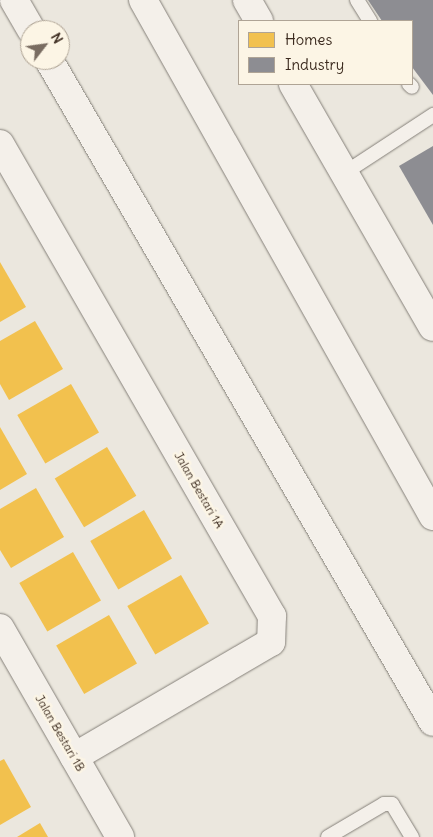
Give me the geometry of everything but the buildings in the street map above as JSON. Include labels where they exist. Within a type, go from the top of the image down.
[{"type":"street","points":[[14,0],[25,20]]},
{"type":"street","points":[[143,0],[433,516]]},
{"type":"street","points":[[247,0],[258,20]]},
{"type":"street","points":[[55,70],[433,722]]},
{"type":"street","points":[[294,85],[343,174],[433,327]]},
{"type":"street","name":"Jalan Bestari 1A","points":[[0,144],[267,608],[273,623],[271,642],[74,757]]},
{"type":"street","name":"Jalan Bestari 1B","points":[[0,628],[120,837]]},
{"type":"lane","points":[[356,0],[369,20]]},
{"type":"lane","points":[[343,174],[433,115]]},
{"type":"lane","points":[[328,837],[384,804],[392,804],[412,837]]}]
